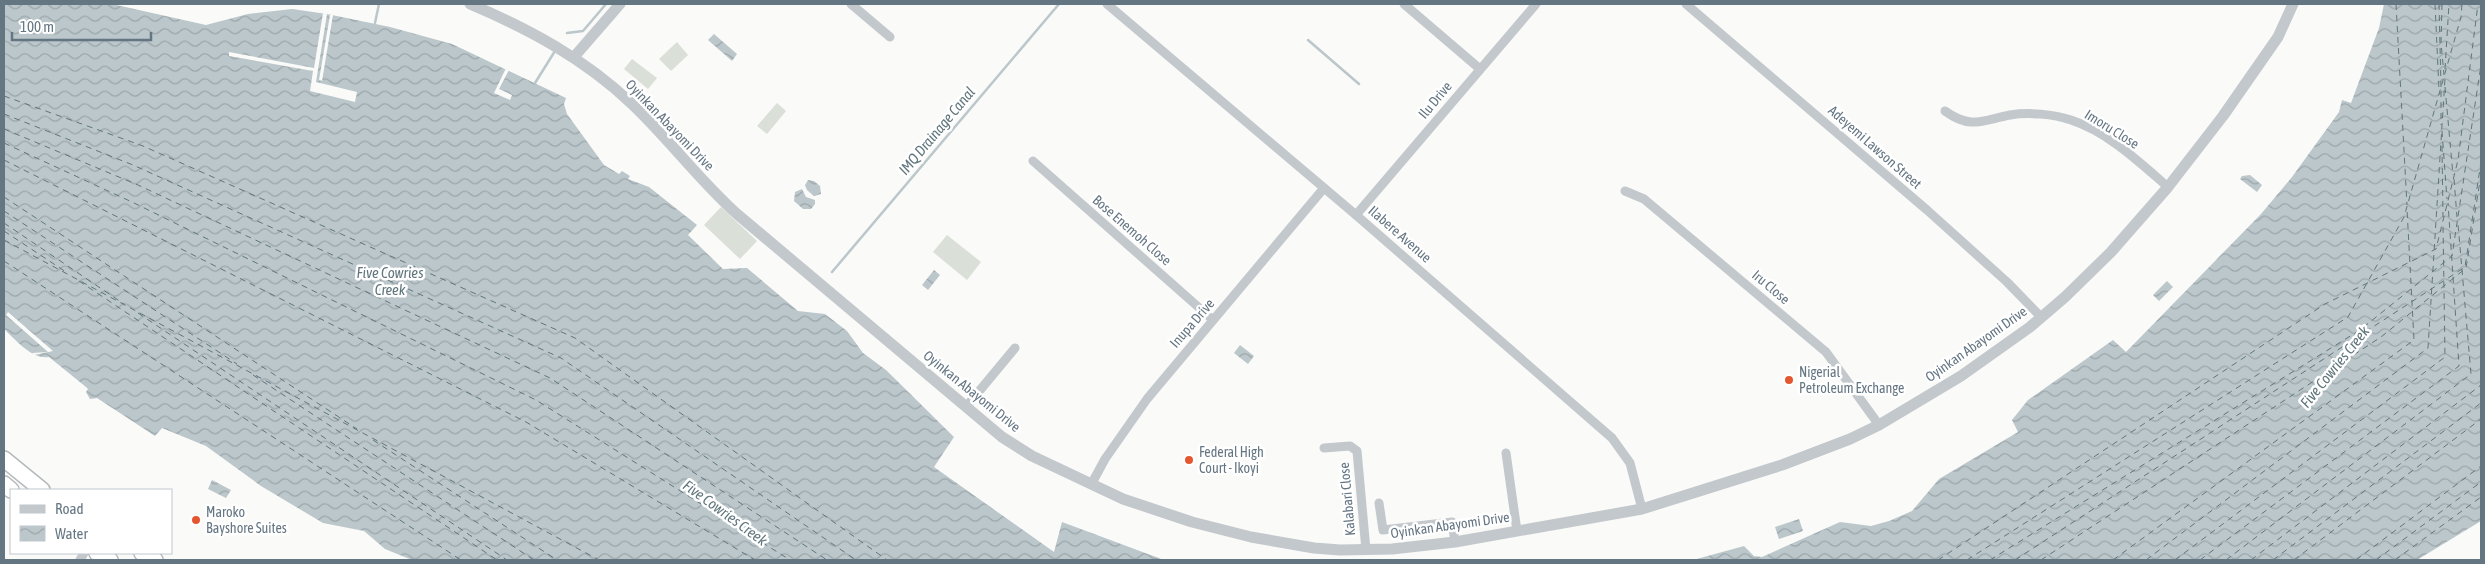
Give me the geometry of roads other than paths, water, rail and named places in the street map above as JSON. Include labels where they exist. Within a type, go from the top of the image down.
[{"type":"highway","points":[[4,459],[41,489]]},
{"type":"highway","points":[[99,554],[110,560]]},
{"type":"highway","points":[[144,554],[155,560]]},
{"type":"street","name":"Oyinkan Abayomi Drive","points":[[470,4],[535,34],[574,57],[632,104],[713,192],[737,214],[1002,437],[1032,456],[1123,499],[1159,513],[1251,537],[1314,548],[1366,550],[1455,542],[1642,509],[1782,464],[1850,439],[1879,425],[1961,376],[2041,317],[2110,252],[2168,187],[2223,116],[2278,37],[2293,4]]},
{"type":"street","points":[[574,57],[620,4]]},
{"type":"street","points":[[851,4],[890,36]]},
{"type":"street","name":"Ilabere Avenue","points":[[1107,4],[1356,215],[1612,438],[1630,462],[1642,509]]},
{"type":"street","points":[[1404,4],[1480,69]]},
{"type":"street","name":"Ilu Drive","points":[[1356,215],[1536,4]]},
{"type":"street","name":"Adeyemi Lawson Street","points":[[1686,4],[1698,8],[1942,223],[2007,282],[2041,317]]},
{"type":"street","name":"Imoru Close","points":[[1946,111],[1955,119],[1967,123],[1978,123],[2020,115],[2052,116],[2071,120],[2107,138],[2168,187]]},
{"type":"street","name":"Bose Enemoh Close","points":[[1033,160],[1213,320]]},
{"type":"street","name":"Inupa Drive","points":[[1092,483],[1105,459],[1147,398],[1324,188]]},
{"type":"street","name":"Iru Close","points":[[1625,191],[1644,199],[1816,342],[1844,375],[1879,425]]},
{"type":"street","points":[[966,407],[1015,348]]},
{"type":"street","name":"Kalabari Close","points":[[1324,448],[1350,446],[1357,451],[1366,550]]},
{"type":"street","points":[[1506,454],[1517,530]]},
{"type":"street","points":[[1379,503],[1383,530],[1452,522],[1455,542]]},
{"type":"water","name":"Five Cowries Creek","points":[[4,4],[112,4],[206,25],[248,14],[292,9],[327,14],[390,27],[452,44],[566,98],[564,104],[567,114],[604,165],[619,174],[622,171],[630,176],[628,179],[649,187],[697,225],[688,235],[723,269],[747,268],[798,311],[825,314],[847,331],[863,353],[886,370],[954,437],[934,467],[1054,552],[1062,522],[1164,560],[412,560],[385,549],[364,531],[323,523],[261,486],[206,446],[162,428],[155,436],[97,398],[90,399],[86,392],[88,389],[86,387],[49,357],[43,357],[30,352],[4,329]]},
{"type":"water","name":"Five Cowries Creek","points":[[2384,4],[2481,4],[2481,521],[2417,560],[1693,560],[1744,546],[1754,556],[1762,557],[1840,522],[1871,526],[1912,511],[1939,479],[2018,432],[2012,420],[2028,400],[2113,340],[2126,352],[2261,214],[2292,177],[2339,112],[2342,100],[2351,103],[2379,28]]},
{"type":"water","points":[[714,34],[737,54],[732,61],[708,40]]},
{"type":"water","points":[[2250,175],[2262,185],[2257,192],[2240,179],[2242,176]]},
{"type":"water","points":[[808,180],[814,181],[820,186],[821,194],[814,196],[807,190],[805,185]]},
{"type":"water","points":[[802,189],[806,197],[815,200],[815,204],[811,209],[803,209],[794,201],[795,192]]},
{"type":"water","points":[[934,270],[940,275],[928,290],[922,285]]},
{"type":"water","points":[[2167,281],[2173,287],[2159,301],[2153,295]]},
{"type":"water","points":[[1240,345],[1254,356],[1248,364],[1234,353]]},
{"type":"water","points":[[212,480],[231,490],[226,498],[208,489]]},
{"type":"water","points":[[1799,519],[1803,531],[1779,539],[1775,527]]},
{"type":"waterway","points":[[375,23],[379,4]]},
{"type":"waterway","points":[[567,33],[583,31],[606,4]]},
{"type":"waterway","name":"IMQ Drainage Canal","points":[[832,272],[1059,4]]},
{"type":"waterway","points":[[1308,40],[1359,84]]},
{"type":"waterway","points":[[535,83],[555,51]]},
{"type":"place","name":"Nigerial Petroleum Exchange","points":[[1789,380]]},
{"type":"place","name":"Federal High Court - Ikoyi","points":[[1189,460]]},
{"type":"place","name":"Maroko Bayshore Suites","points":[[196,520]]}]
